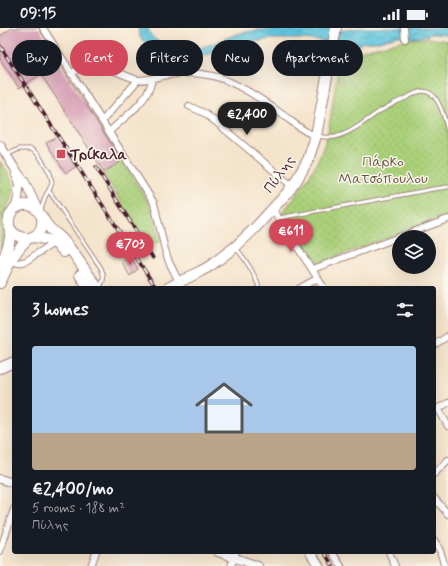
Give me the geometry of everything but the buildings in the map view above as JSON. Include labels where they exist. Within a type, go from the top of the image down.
[{"type":"main road","name":"Πύλης","points":[[172,286],[201,272],[235,247],[255,228],[292,186],[308,160],[316,136],[336,28]]},
{"type":"main road","points":[[88,286],[64,252],[55,242],[45,238],[23,238],[13,234],[8,224],[11,213],[15,209],[26,205],[33,206],[47,225],[69,248],[97,286]]},
{"type":"main road","points":[[3,262],[40,230],[42,221],[40,214]]},
{"type":"main road","points":[[0,283],[3,262],[9,242],[10,229]]},
{"type":"main road","points":[[0,368],[12,363]]},
{"type":"main road","points":[[311,554],[319,566]]},
{"type":"street","points":[[43,28],[70,72]]},
{"type":"street","points":[[404,28],[405,39]]},
{"type":"street","points":[[127,76],[138,80],[186,73],[209,75],[220,78],[261,99],[316,136]]},
{"type":"street","points":[[72,76],[154,204],[165,250],[179,282]]},
{"type":"street","points":[[109,132],[143,99],[148,91],[152,79]]},
{"type":"street","points":[[102,121],[138,80]]},
{"type":"street","points":[[189,106],[204,113],[216,122],[292,186]]},
{"type":"street","points":[[0,145],[25,182],[40,214]]},
{"type":"street","points":[[15,169],[18,178],[19,192],[15,209]]},
{"type":"street","points":[[272,208],[323,286]]},
{"type":"street","points":[[313,269],[448,219]]},
{"type":"street","points":[[3,262],[18,263],[26,261],[55,242]]},
{"type":"street","points":[[304,286],[318,278]]},
{"type":"street","points":[[436,344],[448,336]]},
{"type":"street","points":[[448,403],[436,409],[448,426]]},
{"type":"street","points":[[436,472],[448,460]]},
{"type":"street","points":[[0,478],[12,482]]},
{"type":"street","points":[[436,500],[448,514]]},
{"type":"street","points":[[0,551],[12,515]]},
{"type":"street","points":[[436,543],[439,547],[444,564]]},
{"type":"street","points":[[91,566],[95,554]]},
{"type":"street","points":[[333,554],[341,566]]},
{"type":"street","points":[[390,554],[395,566]]},
{"type":"street","points":[[231,566],[235,555],[258,566]]},
{"type":"lane","points":[[316,136],[326,138],[336,137],[355,128],[386,107],[422,91],[429,92],[440,106],[448,132]]},
{"type":"lane","points":[[6,156],[19,149],[31,149],[38,154],[50,173],[52,177],[51,186],[43,202],[40,214]]},
{"type":"lane","points":[[279,218],[448,187]]},
{"type":"lane","points":[[49,191],[102,268],[103,280],[100,286]]},
{"type":"lane","points":[[235,247],[251,269],[258,286]]},
{"type":"green space","name":"Πάρκο Ματσόπουλου","points":[[426,38],[448,41],[448,215],[408,230],[392,230],[392,236],[320,263],[311,260],[281,214],[309,176],[325,144],[337,76],[363,76],[363,50],[410,39]]},
{"type":"green space","points":[[122,160],[152,209],[160,242],[148,245],[103,173]]},
{"type":"green space","points":[[0,161],[11,179],[13,191],[3,219],[4,242],[0,249]]},
{"type":"water","points":[[138,28],[148,28],[151,36],[156,40],[142,40],[140,38]]},
{"type":"water","points":[[316,28],[337,31],[362,28],[448,28],[448,35],[432,34],[414,38],[398,36],[375,42],[363,42],[363,40],[221,40],[242,33],[272,29]]},
{"type":"water","points":[[211,44],[211,54],[203,56],[203,47]]},
{"type":"railway","points":[[0,46],[155,286]]},
{"type":"railway","points":[[96,167],[153,258]]},
{"type":"railway","points":[[325,554],[333,566]]},
{"type":"place","name":"Τρίκαλα","points":[[61,154]]}]
